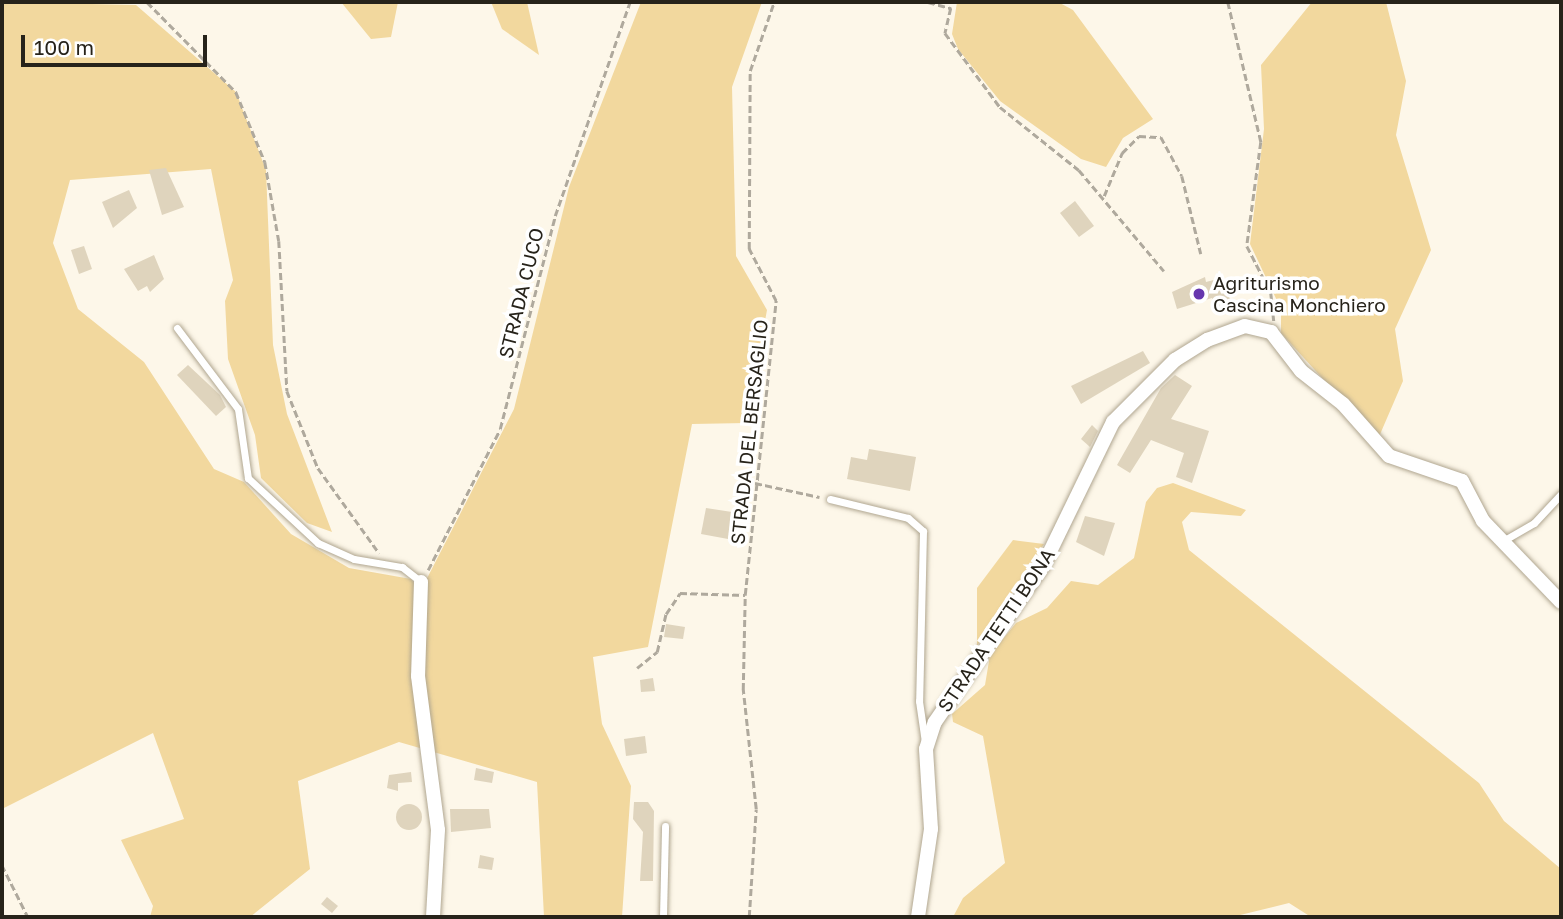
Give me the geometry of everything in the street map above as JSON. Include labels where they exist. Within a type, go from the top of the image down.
[{"type":"street","name":"STRADA TETTI BONA","points":[[918,917],[931,829],[926,749],[948,699],[1044,564],[1113,422],[1197,345],[1245,326],[1271,332]]},
{"type":"street","points":[[1271,332],[1301,371],[1343,404],[1389,456],[1462,481],[1500,542],[1561,602]]},
{"type":"street","points":[[421,582],[418,676],[438,830],[433,917]]},
{"type":"lane","points":[[177,328],[237,409],[248,478],[318,543],[388,564],[421,582]]},
{"type":"lane","points":[[1500,542],[1534,523],[1561,494]]},
{"type":"lane","points":[[830,499],[908,518],[923,531],[919,701],[926,749]]},
{"type":"lane","points":[[663,917],[665,826]]},
{"type":"path","points":[[147,2],[236,92],[274,194],[291,403],[318,468],[388,564]]},
{"type":"path","name":"STRADA CUCO","points":[[421,582],[500,429],[555,216],[630,2]]},
{"type":"path","name":"STRADA DEL BERSAGLIO","points":[[749,917],[756,809],[743,690],[745,595],[776,301],[749,249],[750,71],[774,2]]},
{"type":"path","points":[[928,2],[951,8],[945,33],[1000,107],[1104,196],[1164,271]]},
{"type":"path","points":[[1228,2],[1258,113],[1261,142],[1244,228],[1247,246],[1275,306],[1271,332]]},
{"type":"path","points":[[1104,196],[1122,153],[1139,136],[1161,137],[1182,176],[1201,254]]},
{"type":"path","points":[[755,482],[830,499]]},
{"type":"path","points":[[637,668],[657,652],[666,614],[680,593],[745,595]]},
{"type":"path","points":[[2,864],[28,917]]},
{"type":"shaded area","points":[[2,2],[136,5],[236,92],[266,170],[273,345],[287,414],[332,532],[307,523],[261,478],[255,435],[228,359],[225,301],[233,280],[211,169],[70,180],[53,243],[78,309],[144,362],[214,469],[244,482],[291,534],[349,568],[411,579],[420,592],[514,409],[569,187],[641,2],[762,2],[732,87],[736,256],[767,310],[746,423],[692,424],[648,647],[593,657],[602,724],[631,786],[622,917],[544,917],[537,782],[399,742],[298,781],[310,869],[250,917],[150,917],[153,906],[121,840],[184,819],[153,733],[2,809]]},
{"type":"shaded area","points":[[341,2],[398,2],[391,37],[371,39]]},
{"type":"shaded area","points":[[491,2],[527,2],[539,55],[502,29]]},
{"type":"shaded area","points":[[957,2],[1058,2],[1073,10],[1153,119],[1123,138],[1106,167],[1081,159],[1000,101],[958,49],[952,34]]},
{"type":"shaded area","points":[[1312,2],[1386,2],[1406,81],[1396,135],[1431,250],[1395,329],[1403,381],[1378,439],[1281,333],[1281,309],[1250,244],[1264,129],[1261,65]]},
{"type":"shaded area","points":[[1173,483],[1246,510],[1241,516],[1191,512],[1182,522],[1189,550],[1479,783],[1504,821],[1561,869],[1561,917],[1311,917],[1289,903],[1232,917],[953,917],[963,898],[1005,863],[983,736],[953,722],[952,714],[985,685],[990,655],[1016,623],[1047,608],[1071,581],[1098,585],[1134,558],[1146,502],[1157,488]]},
{"type":"shaded area","points":[[1013,540],[1044,544],[977,646],[977,588]]},
{"type":"building","points":[[166,168],[184,207],[162,215],[149,170]]},
{"type":"building","points":[[129,190],[137,208],[113,228],[102,202]]},
{"type":"building","points":[[1075,201],[1094,226],[1079,237],[1060,213]]},
{"type":"building","points":[[84,246],[92,269],[79,274],[71,250]]},
{"type":"building","points":[[154,255],[164,279],[150,292],[147,286],[138,291],[124,269]]},
{"type":"building","points":[[1205,277],[1206,282],[1221,278],[1233,306],[1218,312],[1212,298],[1177,309],[1172,292]]},
{"type":"building","points":[[1143,351],[1150,363],[1081,404],[1071,386]]},
{"type":"building","points":[[188,365],[220,395],[226,407],[216,416],[177,375]]},
{"type":"building","points":[[1175,375],[1192,386],[1171,419],[1209,431],[1192,483],[1176,477],[1184,453],[1151,440],[1130,473],[1117,465],[1161,388]]},
{"type":"building","points":[[1092,425],[1098,431],[1090,447],[1081,439]]},
{"type":"building","points":[[869,449],[916,457],[910,491],[847,479],[851,457],[867,460]]},
{"type":"building","points":[[706,508],[732,512],[728,539],[701,534]]},
{"type":"building","points":[[1085,516],[1115,523],[1104,556],[1076,542]]},
{"type":"building","points":[[666,624],[685,627],[683,639],[664,637]]},
{"type":"building","points":[[653,678],[655,691],[641,692],[640,680]]},
{"type":"building","points":[[645,736],[647,753],[626,756],[624,739]]},
{"type":"building","points":[[476,768],[494,772],[492,783],[474,780]]},
{"type":"building","points":[[411,772],[412,782],[398,783],[398,791],[387,788],[389,775]]},
{"type":"building","points":[[634,802],[648,802],[654,811],[653,881],[640,881],[643,832],[633,819]]},
{"type":"building","points":[[409,804],[418,808],[422,817],[418,826],[409,830],[400,826],[396,817],[400,808]]},
{"type":"building","points":[[450,809],[489,809],[491,828],[451,832]]},
{"type":"building","points":[[480,855],[494,858],[492,870],[478,868]]},
{"type":"building","points":[[327,897],[338,906],[332,913],[321,904]]},
{"type":"place","name":"Agriturismo Cascina Monchiero","points":[[1199,294]]}]
